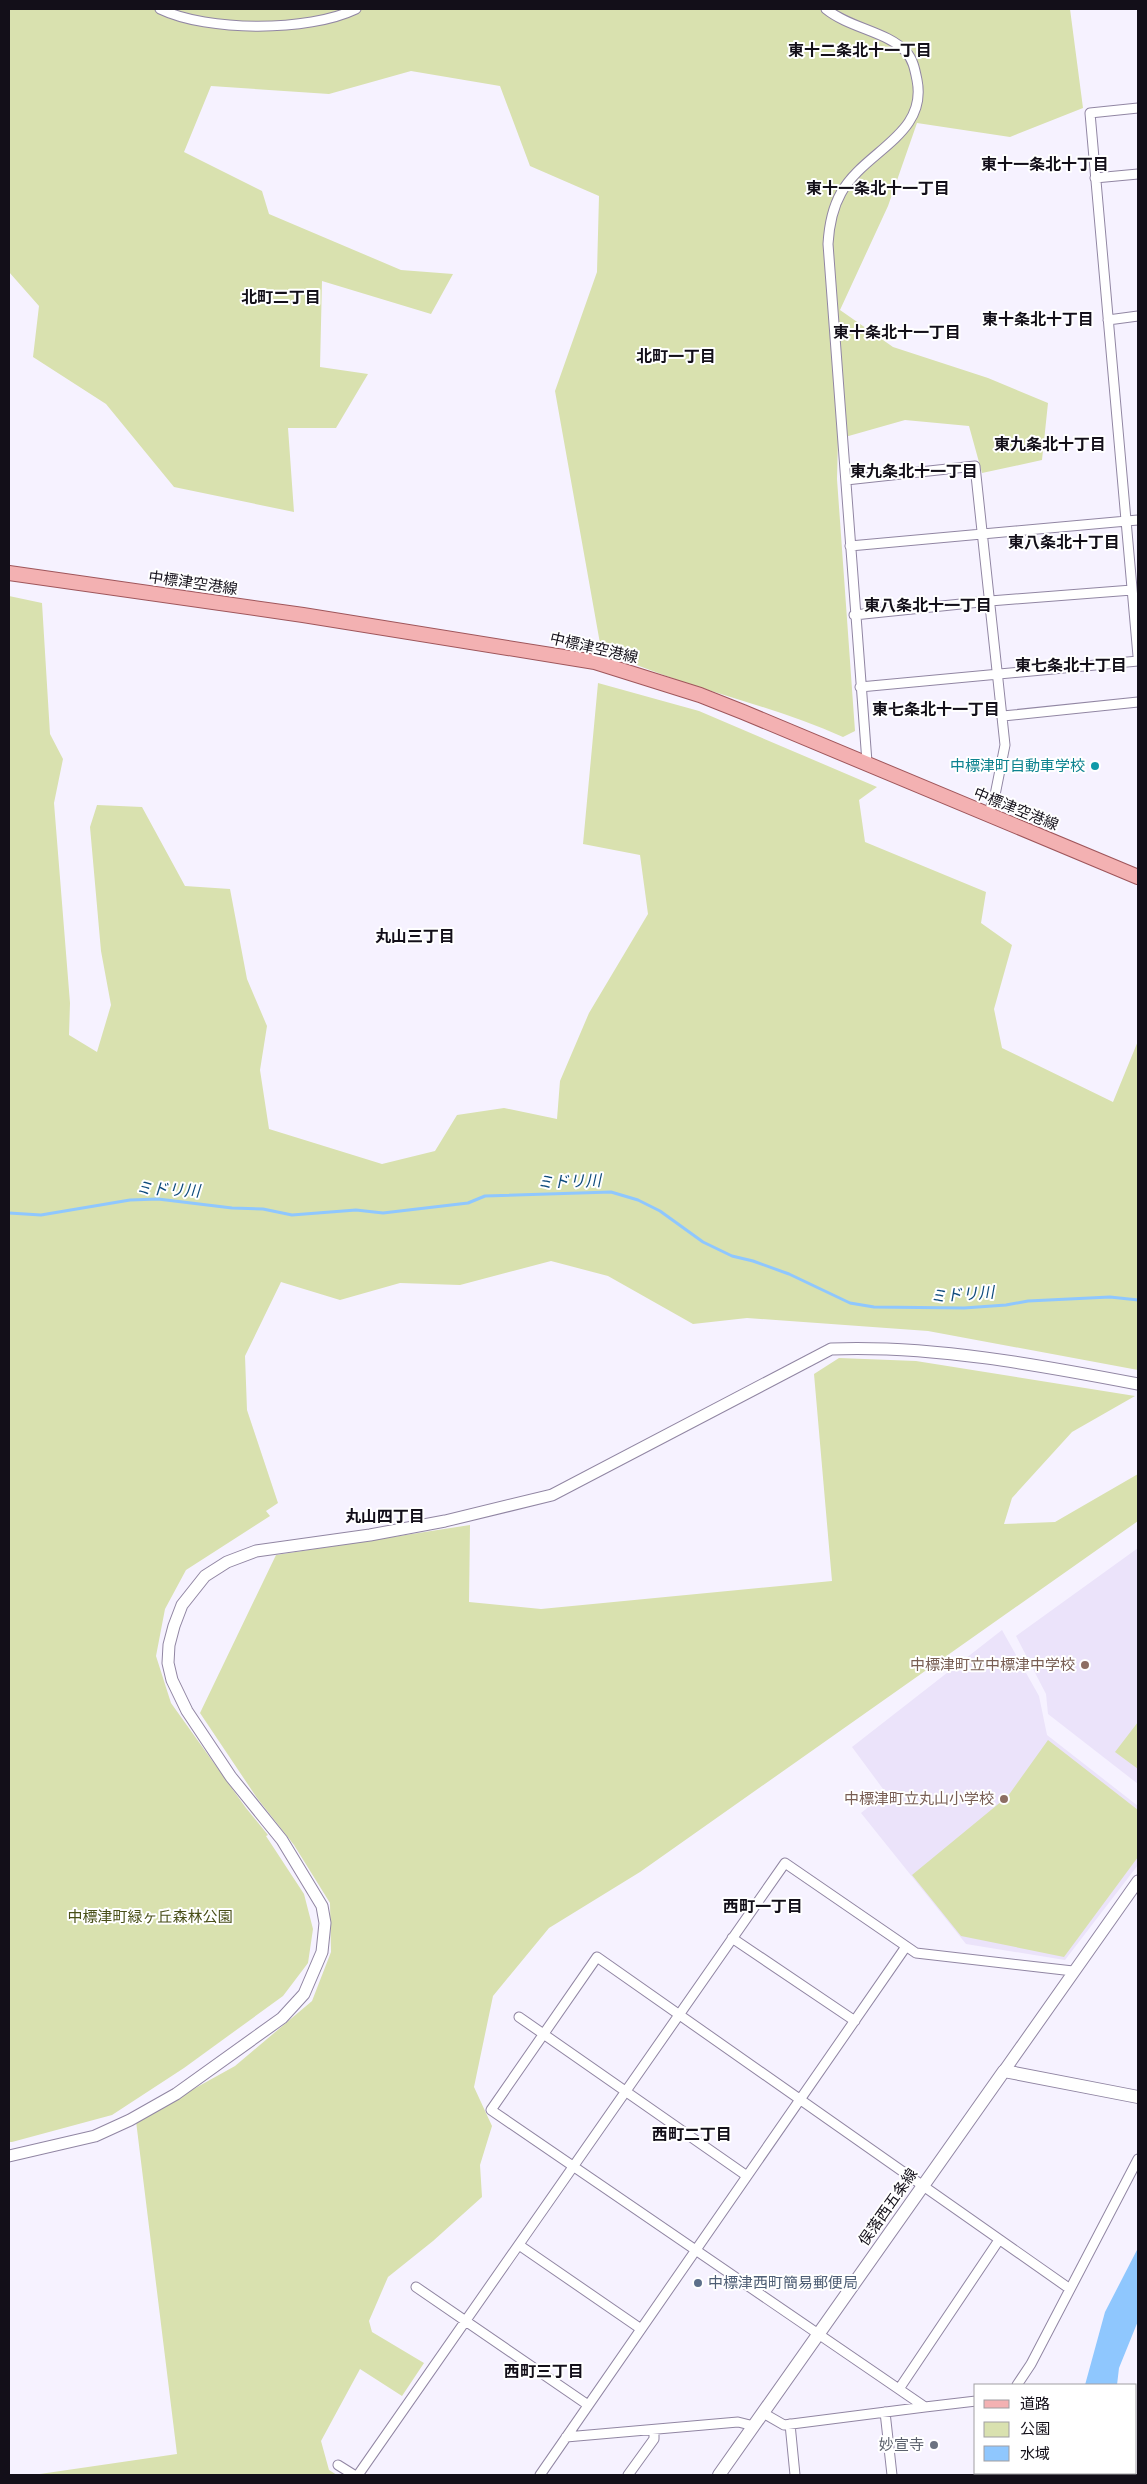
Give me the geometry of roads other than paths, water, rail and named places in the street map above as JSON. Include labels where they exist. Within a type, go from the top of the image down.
[{"type":"main road","name":"中標津空港線","points":[[9,573],[303,615],[595,662],[700,695],[867,762],[988,815],[1138,877]]},
{"type":"main road","points":[[1004,2071],[1138,2098]]},
{"type":"main road","name":"俣落西五条線","points":[[719,2475],[1004,2071]]},
{"type":"street","points":[[160,9],[176,16],[213,25],[249,26],[297,23],[338,15],[356,9]]},
{"type":"street","points":[[826,9],[846,23],[893,41],[906,52],[914,66],[919,91],[914,116],[900,133],[874,155],[849,181],[836,203],[829,228],[828,244],[854,615],[867,762]]},
{"type":"street","points":[[1138,108],[1090,113],[1138,656]]},
{"type":"street","points":[[1095,178],[1138,174]]},
{"type":"street","points":[[1108,320],[1138,316]]},
{"type":"street","points":[[846,480],[974,466],[1005,745],[995,795],[988,815]]},
{"type":"street","points":[[850,546],[1138,520]]},
{"type":"street","points":[[854,615],[990,601],[1132,590]]},
{"type":"street","points":[[860,688],[1138,661]]},
{"type":"street","points":[[1003,716],[1138,702]]},
{"type":"street","points":[[9,2156],[95,2136],[130,2120],[176,2094],[282,2018],[304,1994],[322,1952],[325,1923],[322,1906],[282,1840],[231,1777],[187,1712],[172,1680],[168,1654],[174,1626],[182,1605],[205,1576],[227,1562],[256,1551],[370,1535],[445,1521],[552,1495],[831,1350],[865,1348],[926,1352],[1082,1373],[1138,1384]]},
{"type":"street","points":[[338,2465],[356,2475],[466,2322],[784,1863],[905,1948],[916,1953],[1073,1971]]},
{"type":"street","points":[[1004,2071],[1138,1881]]},
{"type":"street","points":[[732,1938],[856,2021]]},
{"type":"street","points":[[540,2475],[905,1948]]},
{"type":"street","points":[[925,2407],[491,2110],[596,1957],[1070,2289]]},
{"type":"street","points":[[519,2017],[747,2176]]},
{"type":"street","points":[[1018,2384],[1031,2364],[1138,2159]]},
{"type":"street","points":[[899,2389],[999,2240]]},
{"type":"street","points":[[518,2245],[641,2329]]},
{"type":"street","points":[[416,2287],[588,2405]]},
{"type":"street","points":[[763,2413],[784,2425],[974,2401]]},
{"type":"street","points":[[885,2412],[892,2475]]},
{"type":"street","points":[[566,2438],[738,2422],[754,2426]]},
{"type":"street","points":[[790,2424],[795,2475]]},
{"type":"street","points":[[628,2475],[654,2439],[654,2430]]},
{"type":"water","points":[[1138,2248],[1138,2321],[1119,2368],[1117,2384],[1085,2384],[1105,2312]]},
{"type":"waterway","name":"ミドリ川","points":[[9,1213],[41,1215],[130,1200],[158,1199],[232,1208],[263,1209],[292,1215],[356,1210],[383,1213],[468,1203],[485,1196],[611,1192],[638,1200],[660,1211],[703,1242],[732,1256],[753,1261],[789,1274],[850,1303],[874,1307],[964,1308],[1006,1305],[1028,1301],[1110,1297],[1138,1300]]},
{"type":"place","name":"中標津町自動車学校","points":[[1095,766]]},
{"type":"place","name":"中標津町立中標津中学校","points":[[1085,1665]]},
{"type":"place","name":"中標津町立丸山小学校","points":[[1004,1799]]},
{"type":"place","name":"中標津西町簡易郵便局","points":[[698,2283]]},
{"type":"place","name":"妙宣寺","points":[[934,2445]]},
{"type":"district","name":"東十二条北十一丁目","points":[[860,50]]},
{"type":"district","name":"東十一条北十丁目","points":[[1045,164]]},
{"type":"district","name":"東十一条北十一丁目","points":[[878,188]]},
{"type":"district","name":"北町二丁目","points":[[281,297]]},
{"type":"district","name":"東十条北十丁目","points":[[1038,319]]},
{"type":"district","name":"東十条北十一丁目","points":[[897,332]]},
{"type":"district","name":"北町一丁目","points":[[676,356]]},
{"type":"district","name":"東九条北十丁目","points":[[1050,444]]},
{"type":"district","name":"東九条北十一丁目","points":[[914,471]]},
{"type":"district","name":"東八条北十丁目","points":[[1064,542]]},
{"type":"district","name":"東八条北十一丁目","points":[[928,605]]},
{"type":"district","name":"東七条北十丁目","points":[[1071,665]]},
{"type":"district","name":"東七条北十一丁目","points":[[936,709]]},
{"type":"district","name":"丸山三丁目","points":[[415,936]]},
{"type":"district","name":"丸山四丁目","points":[[385,1516]]},
{"type":"district","name":"西町一丁目","points":[[763,1906]]},
{"type":"district","name":"西町二丁目","points":[[692,2134]]},
{"type":"district","name":"西町三丁目","points":[[544,2371]]},
{"type":"park label","name":"中標津町緑ヶ丘森林公園","points":[[150,1917]]}]
